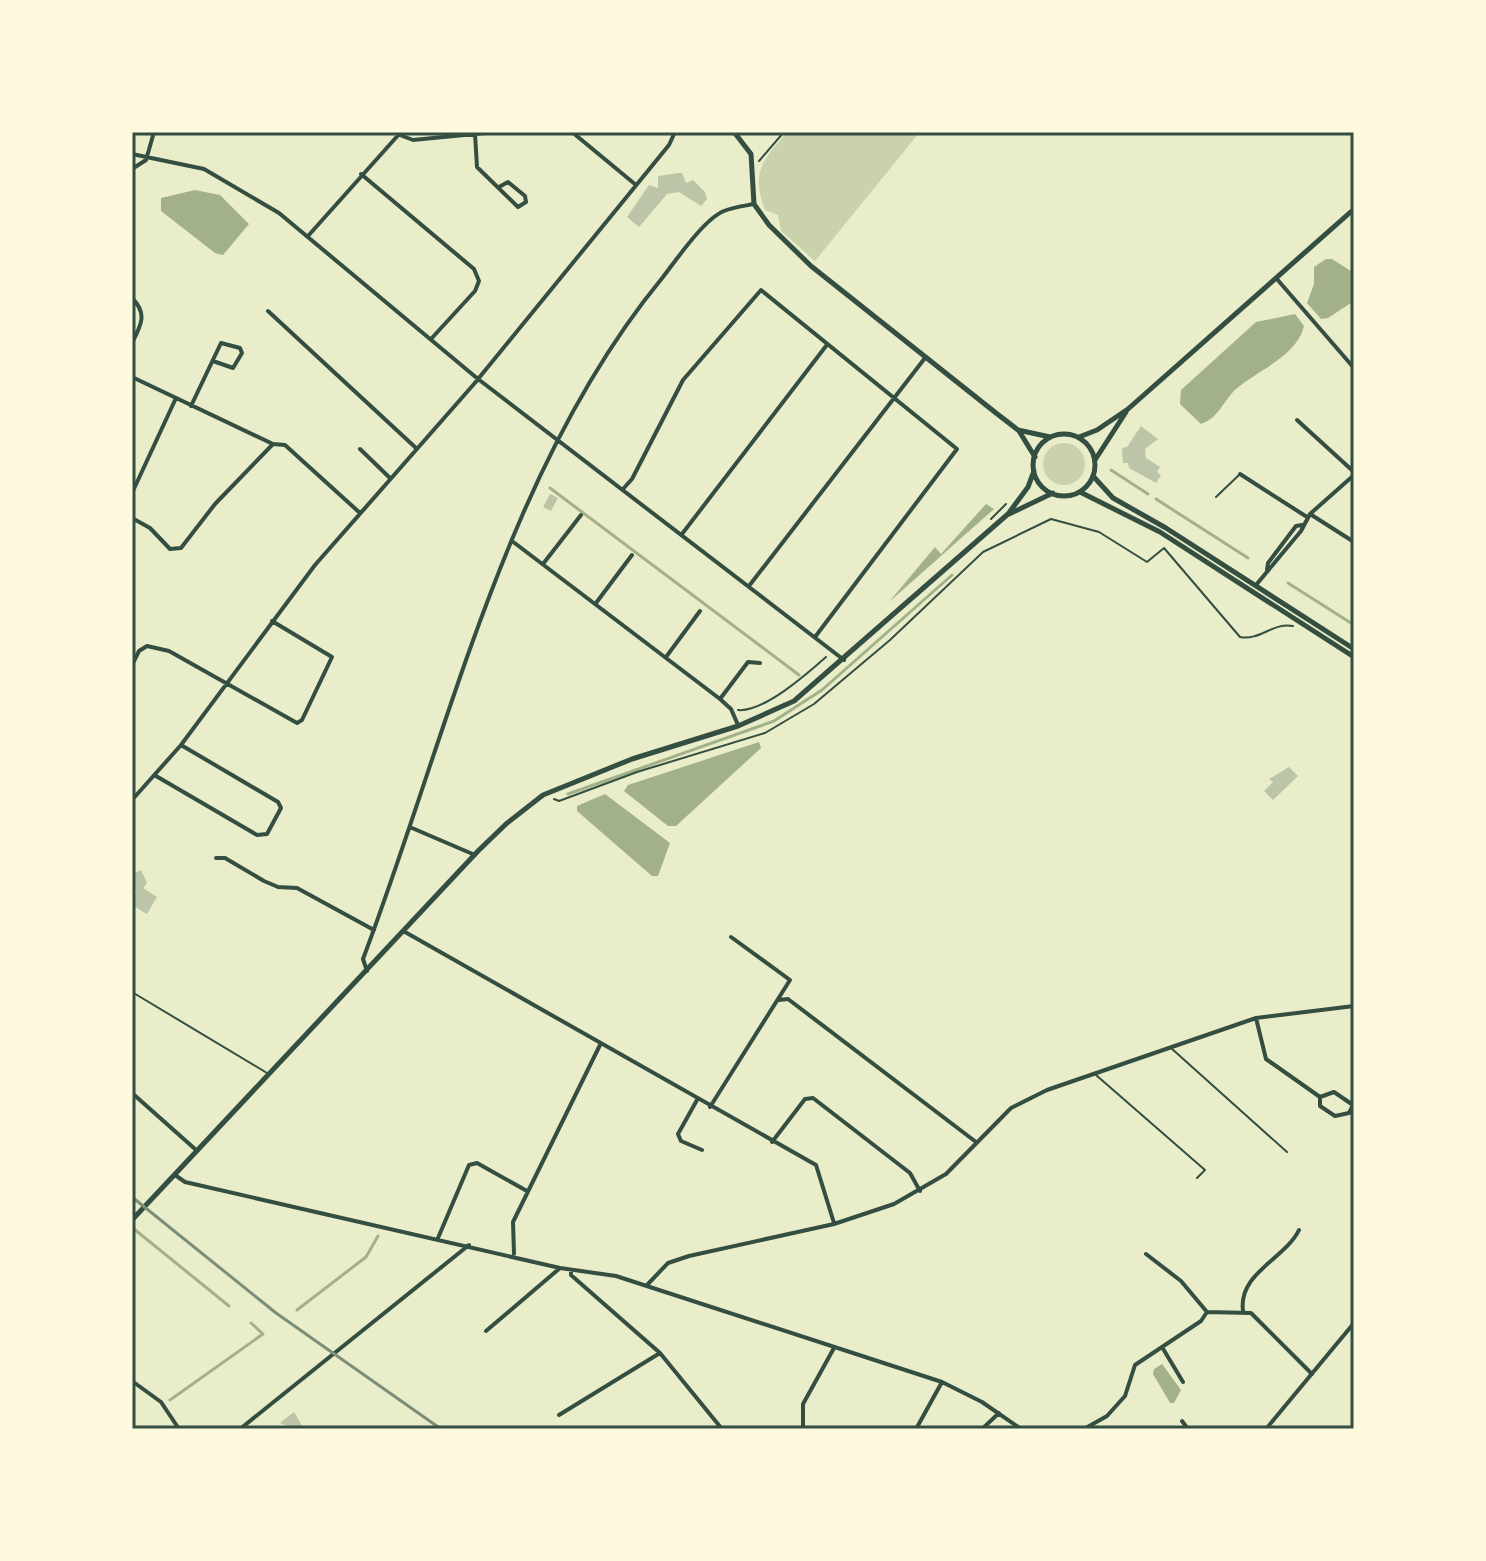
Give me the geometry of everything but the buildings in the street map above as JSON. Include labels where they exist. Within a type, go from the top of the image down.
[{"type":"main road","points":[[734,132],[746,143],[754,163],[754,204],[769,225],[811,266],[1018,430],[1035,457]]},
{"type":"main road","points":[[1079,437],[1097,430],[1128,409],[1354,209]]},
{"type":"main road","points":[[1080,492],[1093,476],[1095,461],[1128,409]]},
{"type":"main road","points":[[1018,430],[1050,437],[1067,434],[1079,437],[1088,445],[1095,461]]},
{"type":"main road","points":[[132,1220],[195,1149],[506,824],[543,795],[620,763],[738,726],[794,701],[1008,514],[1028,487],[1035,457],[1050,437]]},
{"type":"main road","points":[[1034,471],[1040,483],[1053,493],[1064,496],[1080,492],[1096,496],[1160,532],[1354,657]]},
{"type":"main road","points":[[1093,476],[1113,498],[1166,528],[1354,649]]},
{"type":"main road","points":[[1008,514],[1053,493]]},
{"type":"street","points":[[132,169],[146,160],[154,132]]},
{"type":"street","points":[[392,132],[413,140],[495,132]]},
{"type":"street","points":[[573,132],[636,185]]},
{"type":"street","points":[[132,800],[181,745],[272,621],[360,513],[478,379],[669,145],[675,132]]},
{"type":"street","points":[[308,236],[400,133]]},
{"type":"street","points":[[475,134],[477,167],[518,207],[526,202],[525,196],[508,182],[499,187]]},
{"type":"street","points":[[132,154],[146,160],[204,169],[279,213],[478,379],[844,660]]},
{"type":"street","points":[[361,174],[474,269],[479,281],[475,291],[431,339]]},
{"type":"street","points":[[367,971],[363,959],[512,541],[560,440],[622,327],[674,263],[719,214],[754,204]]},
{"type":"street","points":[[1276,278],[1352,360],[1354,368]]},
{"type":"street","points":[[623,489],[632,479],[683,380],[761,290],[955,447],[956,451],[815,637]]},
{"type":"street","points":[[132,298],[142,308],[143,319],[132,343]]},
{"type":"street","points":[[268,311],[416,448]]},
{"type":"street","points":[[191,406],[213,361],[224,341],[240,348],[242,353],[233,368],[213,361]]},
{"type":"street","points":[[682,534],[827,346]]},
{"type":"street","points":[[749,586],[925,358]]},
{"type":"street","points":[[132,377],[273,444],[285,445],[360,513]]},
{"type":"street","points":[[132,493],[176,398]]},
{"type":"street","points":[[1256,585],[1301,531],[1309,516],[1354,473],[1297,420]]},
{"type":"street","points":[[132,518],[150,528],[170,549],[181,548],[215,504],[273,444]]},
{"type":"street","points":[[360,449],[390,478]]},
{"type":"street","points":[[1240,474],[1354,542]]},
{"type":"street","points":[[543,564],[581,515]]},
{"type":"street","points":[[512,541],[720,699],[731,709],[738,726]]},
{"type":"street","points":[[596,603],[632,555]]},
{"type":"street","points":[[666,657],[700,611]]},
{"type":"street","points":[[132,665],[139,651],[147,646],[169,651],[290,722],[302,720],[332,657],[272,621]]},
{"type":"street","points":[[720,699],[748,662],[760,663]]},
{"type":"street","points":[[156,776],[257,835],[267,834],[281,808],[278,802],[181,745]]},
{"type":"street","points":[[411,827],[475,855]]},
{"type":"street","points":[[216,858],[225,858],[278,887],[297,888],[374,930]]},
{"type":"street","points":[[405,932],[819,1169],[834,1224]]},
{"type":"street","points":[[710,1107],[741,1053],[790,980],[731,937]]},
{"type":"street","points":[[779,1000],[788,999],[976,1142]]},
{"type":"street","points":[[647,1285],[668,1263],[689,1256],[834,1224],[894,1204],[946,1174],[1011,1108],[1047,1090],[1256,1018],[1354,1006]]},
{"type":"street","points":[[1256,1018],[1266,1059],[1320,1097]]},
{"type":"street","points":[[514,1255],[513,1222],[600,1045]]},
{"type":"street","points":[[1334,1092],[1353,1105],[1349,1113],[1335,1116],[1320,1106],[1320,1097],[1334,1092]]},
{"type":"street","points":[[132,1093],[195,1149]]},
{"type":"street","points":[[772,1142],[805,1099],[813,1098],[910,1173],[920,1191]]},
{"type":"street","points":[[697,1100],[678,1134],[681,1141],[702,1150]]},
{"type":"street","points":[[438,1238],[469,1165],[477,1163],[527,1191]]},
{"type":"street","points":[[173,1174],[185,1182],[647,1285],[942,1382],[999,1413],[1021,1429]]},
{"type":"street","points":[[1243,1311],[1242,1303],[1255,1274],[1292,1244],[1299,1230]]},
{"type":"street","points":[[240,1429],[469,1245]]},
{"type":"street","points":[[1146,1254],[1181,1281],[1207,1312]]},
{"type":"street","points":[[486,1331],[560,1268]]},
{"type":"street","points":[[571,1270],[571,1275],[660,1353],[722,1429]]},
{"type":"street","points":[[1084,1429],[1107,1416],[1125,1396],[1135,1365],[1207,1312],[1251,1313],[1312,1374]]},
{"type":"street","points":[[1266,1429],[1354,1323]]},
{"type":"street","points":[[1162,1347],[1183,1382]]},
{"type":"street","points":[[803,1429],[803,1404],[834,1348]]},
{"type":"street","points":[[559,1415],[660,1353]]},
{"type":"street","points":[[132,1381],[161,1402],[179,1429]]},
{"type":"street","points":[[916,1429],[942,1382]]},
{"type":"street","points":[[982,1429],[999,1413]]},
{"type":"street","points":[[1182,1421],[1188,1429]]},
{"type":"lane","points":[[1216,497],[1240,474]]},
{"type":"lane","points":[[132,992],[268,1073]]},
{"type":"lane","points":[[1170,1047],[1287,1152]]},
{"type":"lane","points":[[1095,1075],[1205,1170],[1197,1178]]},
{"type":"path","points":[[754,163],[763,159],[784,132]]},
{"type":"path","points":[[983,552],[1051,519],[1099,532],[1147,562],[1164,548],[1181,564],[1240,637],[1254,639],[1285,625],[1294,626]]},
{"type":"path","points":[[731,709],[744,711],[798,682],[833,651]]},
{"type":"shaded area","points":[[787,132],[919,133],[815,261],[781,231],[778,215],[765,210],[761,197],[761,168]]},
{"type":"shaded area","points":[[195,190],[220,195],[249,224],[223,255],[215,253],[161,211],[161,198]]},
{"type":"shaded area","points":[[1326,259],[1332,259],[1354,273],[1354,301],[1328,318],[1321,319],[1307,303],[1314,284],[1314,267]]},
{"type":"shaded area","points":[[1295,314],[1304,326],[1294,346],[1236,389],[1212,418],[1201,424],[1180,404],[1181,390],[1256,322]]},
{"type":"shaded area","points":[[1064,443],[1079,449],[1085,464],[1079,479],[1064,485],[1049,479],[1043,464],[1049,449]]},
{"type":"shaded area","points":[[986,504],[994,509],[889,602],[935,547],[941,554]]},
{"type":"shaded area","points":[[759,742],[761,748],[676,826],[668,826],[624,791],[628,785]]},
{"type":"shaded area","points":[[605,794],[670,843],[658,876],[652,876],[577,811],[577,806]]},
{"type":"shaded area","points":[[1162,1364],[1181,1390],[1174,1403],[1170,1403],[1153,1374],[1154,1369]]},
{"type":"waterway","points":[[1111,470],[1148,494]]},
{"type":"waterway","points":[[550,488],[799,675]]},
{"type":"waterway","points":[[1156,499],[1248,558]]},
{"type":"waterway","points":[[568,794],[774,721],[822,690],[952,575]]},
{"type":"waterway","points":[[1288,583],[1354,625]]},
{"type":"waterway","points":[[134,1229],[229,1306]]},
{"type":"waterway","points":[[297,1310],[366,1257],[378,1236]]},
{"type":"waterway","points":[[170,1400],[263,1334],[251,1323]]},
{"type":"railway","points":[[132,1197],[276,1313],[441,1429]]}]
